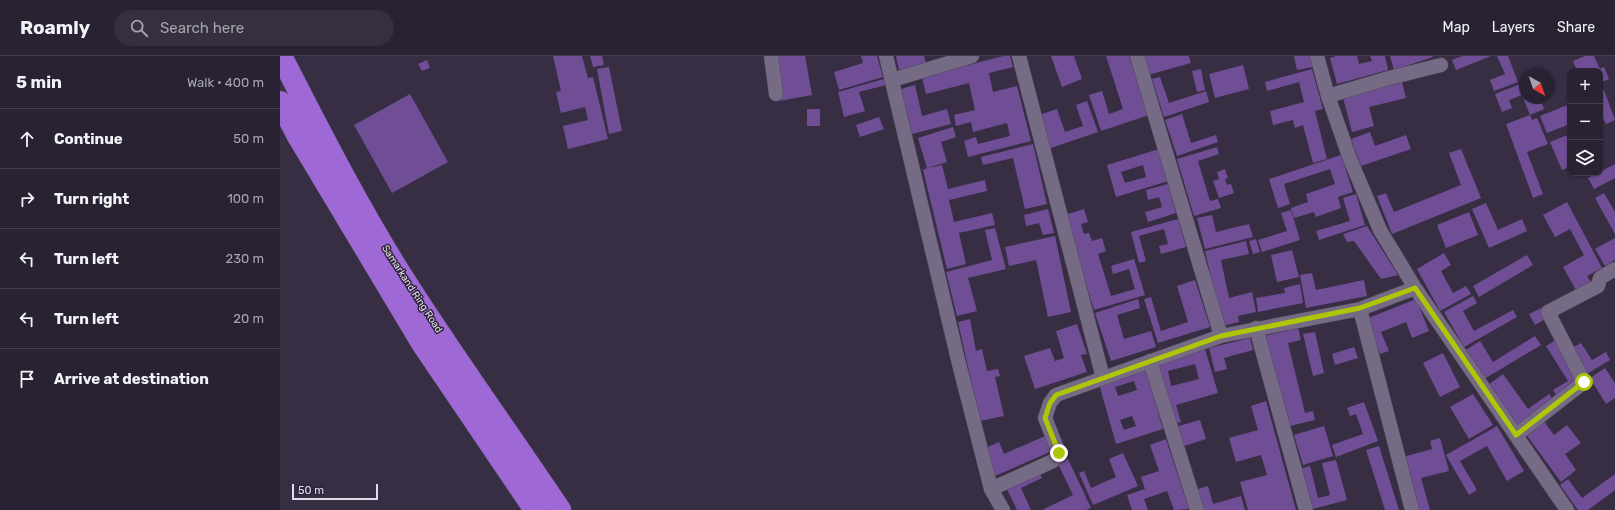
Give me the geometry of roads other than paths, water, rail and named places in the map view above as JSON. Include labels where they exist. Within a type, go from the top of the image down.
[{"type":"highway","name":"Samarkand Ring Road","points":[[281,56],[319,130],[384,246],[412,292],[560,510]]},
{"type":"highway","name":"Samarkand Ring Road","points":[[280,102],[298,136],[422,343],[535,510]]},
{"type":"highway","points":[[298,136],[319,130]]},
{"type":"street","points":[[771,56],[776,94]]},
{"type":"street","points":[[886,56],[958,364],[991,489],[1003,510]]},
{"type":"street","points":[[892,80],[972,56]]},
{"type":"street","points":[[1019,56],[1103,378]]},
{"type":"street","points":[[1136,56],[1221,336]]},
{"type":"street","points":[[1318,56],[1328,96],[1350,159],[1380,230],[1415,288],[1567,510]]},
{"type":"street","points":[[1328,96],[1389,78],[1441,65]]},
{"type":"street","points":[[1516,435],[1584,382],[1548,312],[1598,286],[1600,278],[1615,269]]},
{"type":"street","points":[[991,489],[1053,461],[1059,453],[1045,418],[1050,403],[1056,395],[1221,336],[1360,308],[1415,288]]},
{"type":"street","points":[[1360,308],[1412,510]]},
{"type":"street","points":[[1256,328],[1306,510]]},
{"type":"street","points":[[1150,361],[1197,510]]}]
